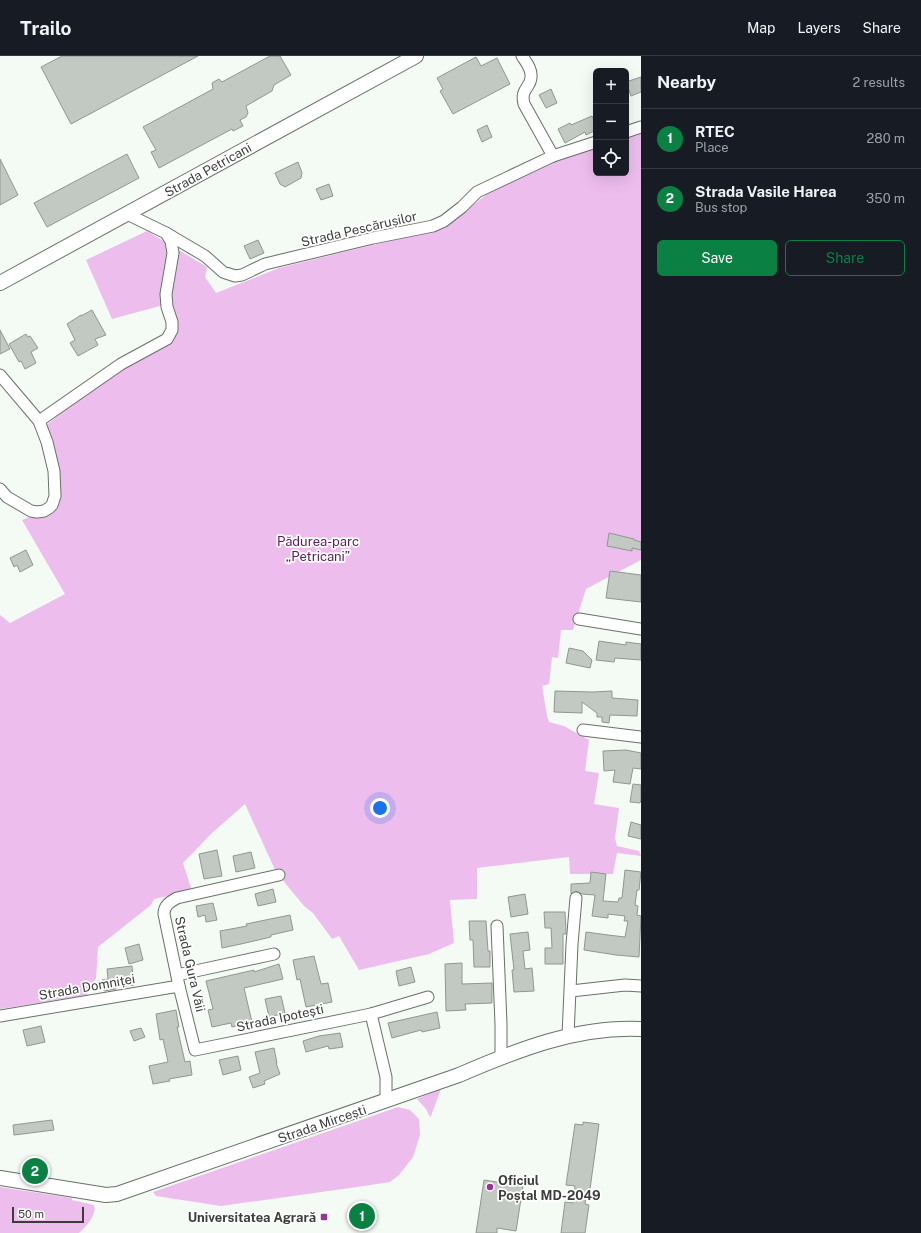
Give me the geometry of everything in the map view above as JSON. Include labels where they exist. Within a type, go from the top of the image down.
[{"type":"main road","name":"Strada Petricani","points":[[0,284],[416,56]]},
{"type":"main road","name":"Strada Mircești","points":[[0,1178],[106,1195],[117,1194],[459,1076],[501,1057],[532,1046],[583,1032],[641,1029]]},
{"type":"street","points":[[522,56],[532,76],[522,97],[524,104],[553,156]]},
{"type":"street","points":[[629,131],[641,127]]},
{"type":"street","name":"Strada Pescărușilor","points":[[127,214],[166,233],[205,256],[223,272],[235,276],[242,275],[265,264],[373,238],[433,226],[444,221],[462,207],[477,192],[553,156],[593,143]]},
{"type":"street","points":[[39,421],[121,364],[166,339],[172,330],[172,322],[167,307],[166,294],[173,253],[171,241],[166,233]]},
{"type":"street","points":[[0,375],[39,421],[47,442],[54,471],[55,496],[52,504],[44,511],[37,512],[31,511],[7,497],[0,489]]},
{"type":"street","points":[[579,619],[641,629]]},
{"type":"street","points":[[583,730],[641,737]]},
{"type":"street","name":"Strada Gura Văii","points":[[195,1050],[178,980],[164,910],[167,905],[177,898],[279,875]]},
{"type":"street","points":[[568,1036],[572,944],[576,898]]},
{"type":"street","points":[[497,926],[501,1057]]},
{"type":"street","name":"Strada Domniței","points":[[0,1016],[178,980],[274,954]]},
{"type":"street","points":[[571,991],[641,986]]},
{"type":"street","name":"Strada Ipotești","points":[[195,1050],[371,1014],[428,997]]},
{"type":"street","points":[[371,1014],[386,1077],[386,1101]]},
{"type":"green space","name":"Pădurea-parc „Petricani”","points":[[641,132],[641,560],[586,589],[573,630],[561,630],[558,658],[552,657],[549,684],[542,686],[549,722],[564,726],[589,740],[585,771],[599,773],[594,804],[619,808],[615,838],[617,846],[639,851],[641,856],[617,853],[613,874],[570,874],[569,857],[477,868],[477,899],[450,900],[454,943],[429,954],[359,970],[339,936],[332,939],[313,913],[304,906],[276,872],[245,804],[212,833],[183,863],[192,891],[154,899],[151,905],[98,947],[96,979],[89,986],[87,995],[0,1009],[0,615],[10,623],[65,594],[22,520],[56,507],[60,469],[44,427],[98,384],[176,334],[171,303],[112,319],[86,260],[147,231],[207,267],[205,277],[216,293],[279,268],[446,227],[497,186],[552,160],[593,147],[593,176],[629,176],[629,136]]},
{"type":"green space","points":[[441,1089],[430,1117],[426,1109],[417,1099]]},
{"type":"green space","points":[[398,1107],[410,1110],[419,1119],[420,1135],[413,1157],[399,1175],[390,1182],[221,1206],[156,1196],[153,1192]]},
{"type":"green space","points":[[0,1187],[72,1198],[72,1200],[94,1205],[94,1213],[88,1224],[79,1233],[0,1233]]},
{"type":"building","points":[[62,56],[198,56],[71,124],[41,67]]},
{"type":"building","points":[[270,56],[280,56],[291,75],[274,85],[272,91],[246,106],[248,113],[246,117],[240,120],[243,126],[233,131],[232,129],[159,168],[151,152],[156,150],[143,127],[213,89],[212,83],[219,79],[222,82]]},
{"type":"building","points":[[476,57],[481,66],[497,58],[510,84],[453,114],[440,91],[443,89],[437,78]]},
{"type":"building","points":[[641,77],[641,92],[631,96],[629,90],[629,81]]},
{"type":"building","points":[[551,89],[557,103],[546,108],[539,95]]},
{"type":"building","points":[[592,116],[593,118],[593,132],[586,135],[585,132],[565,143],[558,129],[570,123],[571,125]]},
{"type":"building","points":[[487,125],[492,137],[482,142],[477,130]]},
{"type":"building","points":[[127,154],[139,178],[47,227],[34,203]]},
{"type":"building","points":[[0,159],[18,195],[0,205]]},
{"type":"building","points":[[298,162],[302,173],[301,178],[285,187],[280,184],[275,173]]},
{"type":"building","points":[[329,184],[333,196],[321,200],[316,189]]},
{"type":"building","points":[[258,240],[264,253],[250,259],[244,246]]},
{"type":"building","points":[[92,310],[106,335],[95,339],[98,345],[78,356],[70,343],[75,340],[67,324]]},
{"type":"building","points":[[0,330],[10,349],[0,354]]},
{"type":"building","points":[[26,334],[28,337],[30,336],[38,348],[31,352],[36,363],[25,369],[21,361],[19,362],[9,344]]},
{"type":"building","points":[[609,533],[641,542],[641,550],[632,548],[632,551],[607,546]]},
{"type":"building","points":[[26,550],[33,565],[20,572],[17,565],[14,567],[10,558]]},
{"type":"building","points":[[610,571],[641,575],[641,602],[606,598]]},
{"type":"building","points":[[599,641],[626,645],[626,642],[641,644],[641,660],[615,658],[614,662],[596,660]]},
{"type":"building","points":[[569,648],[583,651],[592,660],[590,668],[566,663]]},
{"type":"building","points":[[555,691],[612,691],[612,698],[638,700],[637,716],[610,715],[609,723],[602,722],[602,717],[597,717],[597,713],[582,702],[582,713],[554,712]]},
{"type":"building","points":[[626,750],[641,753],[641,769],[633,768],[630,784],[613,782],[615,770],[604,771],[603,751]]},
{"type":"building","points":[[633,784],[641,785],[640,803],[630,802]]},
{"type":"building","points":[[631,822],[641,825],[641,839],[628,836]]},
{"type":"building","points":[[217,850],[222,876],[204,879],[199,854]]},
{"type":"building","points":[[251,852],[255,868],[236,872],[233,856]]},
{"type":"building","points":[[625,870],[641,872],[639,890],[637,890],[635,905],[638,906],[637,915],[641,916],[639,957],[584,950],[586,932],[625,937],[628,921],[624,921],[625,916],[608,914],[608,918],[592,916],[595,895],[582,894],[576,891],[571,894],[571,884],[590,883],[591,872],[606,874],[603,901],[618,902],[619,898],[622,898]]},
{"type":"building","points":[[273,889],[276,902],[258,906],[255,894]]},
{"type":"building","points":[[525,894],[528,914],[511,917],[508,897]]},
{"type":"building","points":[[213,903],[217,920],[206,922],[205,915],[198,917],[196,906]]},
{"type":"building","points":[[544,912],[565,912],[566,934],[563,934],[563,964],[545,964],[545,948],[552,948],[551,928],[545,928]]},
{"type":"building","points":[[290,915],[293,930],[271,935],[271,937],[222,948],[220,931]]},
{"type":"building","points":[[469,921],[486,921],[488,951],[490,951],[490,967],[474,967],[473,940],[470,940]]},
{"type":"building","points":[[528,932],[530,950],[523,951],[525,969],[532,968],[534,991],[514,992],[512,970],[514,970],[510,934]]},
{"type":"building","points":[[139,944],[143,960],[129,964],[125,948]]},
{"type":"building","points":[[314,956],[321,984],[328,983],[332,1002],[306,1007],[300,979],[297,980],[293,960]]},
{"type":"building","points":[[462,963],[462,984],[492,983],[492,1003],[465,1004],[466,1010],[446,1011],[445,964]]},
{"type":"building","points":[[279,964],[283,979],[244,988],[252,1022],[232,1027],[231,1023],[212,1027],[208,1010],[213,1009],[206,981],[254,970],[254,972]]},
{"type":"building","points":[[132,966],[134,985],[116,987],[116,989],[104,991],[102,980],[108,979],[107,969]]},
{"type":"building","points":[[411,967],[415,982],[399,986],[396,971]]},
{"type":"building","points":[[281,996],[285,1013],[269,1017],[265,999]]},
{"type":"building","points":[[176,1010],[179,1027],[177,1027],[185,1062],[190,1061],[192,1075],[169,1079],[170,1081],[153,1084],[149,1066],[168,1062],[163,1039],[160,1040],[156,1014]]},
{"type":"building","points":[[437,1012],[440,1028],[422,1032],[421,1030],[392,1038],[388,1023]]},
{"type":"building","points":[[41,1026],[45,1042],[27,1046],[23,1030]]},
{"type":"building","points":[[141,1028],[145,1037],[134,1041],[130,1031]]},
{"type":"building","points":[[340,1033],[343,1047],[329,1049],[328,1046],[306,1052],[303,1041],[319,1036]]},
{"type":"building","points":[[274,1048],[276,1063],[280,1074],[264,1081],[265,1084],[253,1088],[249,1077],[260,1073],[255,1052]]},
{"type":"building","points":[[238,1056],[241,1070],[223,1075],[219,1060]]},
{"type":"building","points":[[52,1120],[54,1130],[14,1135],[13,1125]]},
{"type":"building","points":[[583,1122],[599,1124],[590,1189],[587,1189],[585,1204],[589,1205],[585,1233],[561,1233],[565,1202],[573,1203],[575,1186],[566,1185],[575,1124],[583,1125]]},
{"type":"building","points":[[484,1180],[523,1186],[516,1231],[497,1228],[497,1233],[476,1233]]},
{"type":"building","points":[[371,1208],[373,1221],[354,1224],[352,1212]]},
{"type":"place","name":"Strada Vasile Harea","points":[[35,1171]]},
{"type":"place","name":"Oficiul Poștal MD-2049","points":[[490,1187]]},
{"type":"place","name":"RTEC","points":[[362,1216]]},
{"type":"place","name":"Universitatea Agrară","points":[[324,1217]]}]
